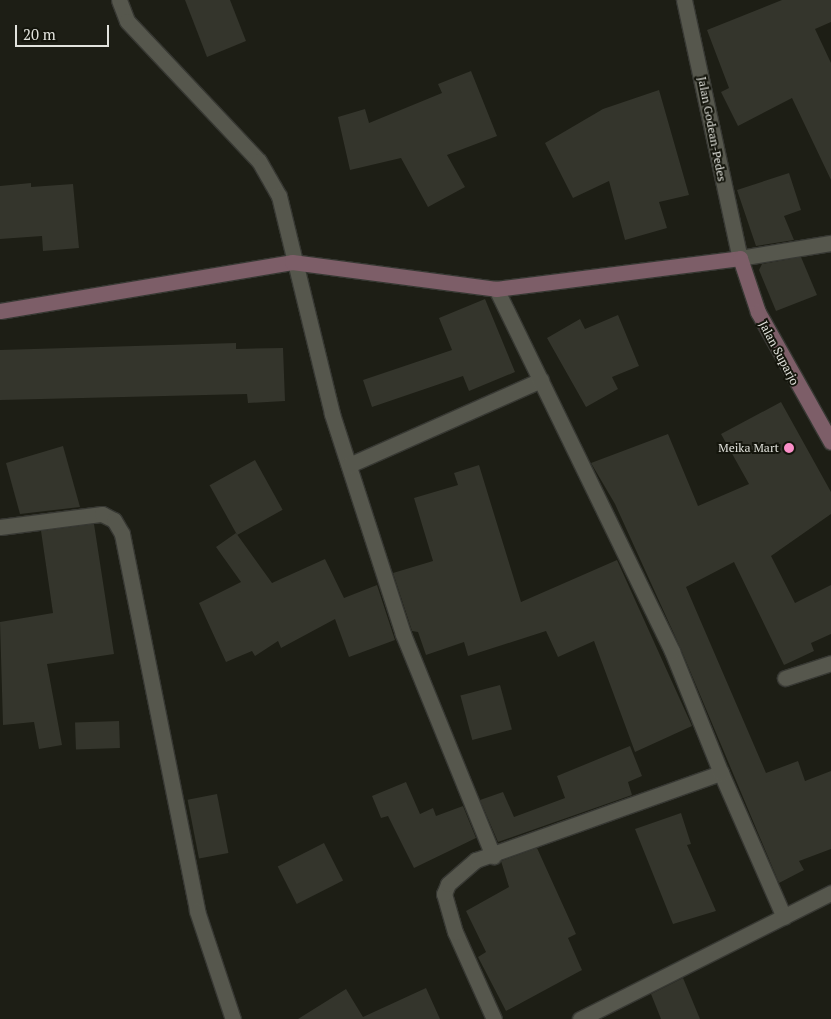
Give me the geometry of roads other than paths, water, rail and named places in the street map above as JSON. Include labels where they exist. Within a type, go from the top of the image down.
[{"type":"main road","points":[[0,310],[292,262],[496,289],[740,258]]},
{"type":"main road","name":"Jalan Suparjo","points":[[740,258],[758,312],[831,442]]},
{"type":"street","points":[[119,0],[127,21],[259,161],[279,196],[291,232],[292,262],[349,465],[403,634],[493,856]]},
{"type":"street","name":"Jalan Godean-Pedes","points":[[684,0],[740,258]]},
{"type":"street","points":[[740,258],[831,244]]},
{"type":"street","points":[[496,289],[672,652],[721,773],[784,917]]},
{"type":"street","points":[[349,465],[541,380]]},
{"type":"street","points":[[0,527],[102,514],[114,520],[122,534],[197,911],[233,1019]]},
{"type":"street","points":[[785,678],[831,663]]},
{"type":"street","points":[[494,1019],[455,932],[444,894],[448,884],[476,860],[493,856],[721,773]]},
{"type":"street","points":[[580,1019],[831,893]]},
{"type":"place","name":"Meika Mart","points":[[789,448]]}]
